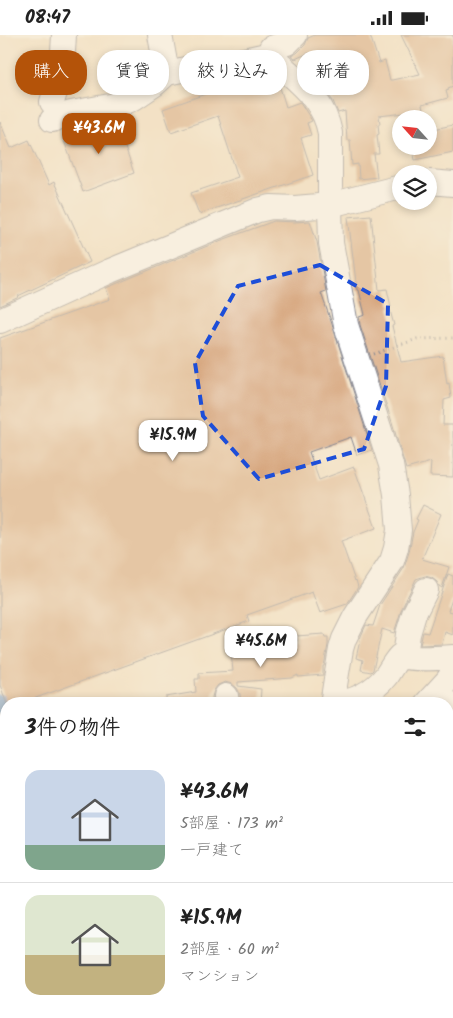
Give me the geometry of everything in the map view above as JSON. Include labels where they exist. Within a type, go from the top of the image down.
[{"type":"street","points":[[64,35],[62,69],[52,111],[71,113],[121,104],[138,95]]},
{"type":"street","points":[[160,35],[163,50]]},
{"type":"street","points":[[271,50],[271,48],[287,43],[295,35]]},
{"type":"street","points":[[287,73],[304,87],[320,106],[328,121],[330,133],[331,243],[346,325],[391,465],[399,530],[392,561],[355,617],[344,639],[333,697]]},
{"type":"street","points":[[437,183],[453,183]]},
{"type":"street","points":[[0,321],[110,271],[258,210],[271,207],[295,208],[330,205],[392,189]]},
{"type":"street","points":[[405,657],[408,634],[414,614],[426,590]]},
{"type":"street","points":[[358,697],[371,691],[386,676],[400,656],[453,657]]},
{"type":"street","points":[[432,697],[453,672]]},
{"type":"path","points":[[358,359],[417,339],[453,338]]},
{"type":"highlighted area","points":[[320,265],[388,304],[386,386],[364,449],[259,479],[203,416],[195,363],[238,286]]},
{"type":"building","points":[[315,35],[370,35],[379,63],[385,61],[390,80],[392,80],[420,74],[401,35],[453,35],[453,86],[446,91],[448,98],[422,105],[423,110],[392,110],[392,114],[379,116],[379,134],[377,135],[379,154],[374,154],[377,177],[359,179],[358,164],[352,165],[350,140],[347,140],[345,111],[338,113],[328,95],[369,95],[369,50],[300,50],[308,38]]},
{"type":"building","points":[[297,53],[297,58],[291,56]]},
{"type":"building","points":[[203,95],[282,95],[286,107],[300,102],[312,121],[307,123],[311,135],[301,138],[313,175],[199,214],[191,193],[238,177],[218,116],[171,132],[163,109]]},
{"type":"building","points":[[115,119],[134,173],[83,192],[63,138]]},
{"type":"building","points":[[0,122],[11,148],[29,140],[49,185],[54,182],[90,262],[0,306]]},
{"type":"building","points":[[453,125],[453,152],[415,160],[414,155],[438,155],[438,128]]},
{"type":"building","points":[[371,215],[379,290],[387,289],[394,325],[392,326],[401,362],[443,356],[451,398],[444,400],[443,425],[453,425],[453,477],[430,476],[431,462],[406,469],[360,325],[359,317],[365,315],[359,290],[357,290],[348,217]]},
{"type":"building","points":[[274,221],[310,221],[317,242],[326,291],[321,293],[372,450],[357,455],[351,437],[309,452],[319,480],[354,467],[376,528],[341,541],[358,587],[347,604],[320,613],[312,592],[247,615],[249,621],[38,697],[4,697],[0,685],[0,338],[110,299],[106,288],[222,240]]},
{"type":"building","points":[[423,505],[441,514],[422,559],[449,567],[442,588],[432,578],[425,576],[416,579],[402,608],[394,633],[382,629],[373,670],[371,672],[361,670],[363,660],[356,658],[361,636],[366,625],[373,626],[380,605],[404,568],[418,520],[416,519]]},
{"type":"building","points":[[448,574],[453,576],[453,596],[448,611],[453,612],[453,635],[445,632],[442,644],[420,645],[423,632],[428,633]]},
{"type":"building","points":[[324,634],[325,637],[328,637],[323,675],[298,677],[298,675],[292,678],[238,682],[238,686],[261,689],[260,697],[240,697],[237,688],[225,682],[218,685],[212,697],[166,697],[196,692],[195,679],[199,679],[199,673],[233,671],[230,644],[271,640],[272,644],[297,641],[296,636]]}]
